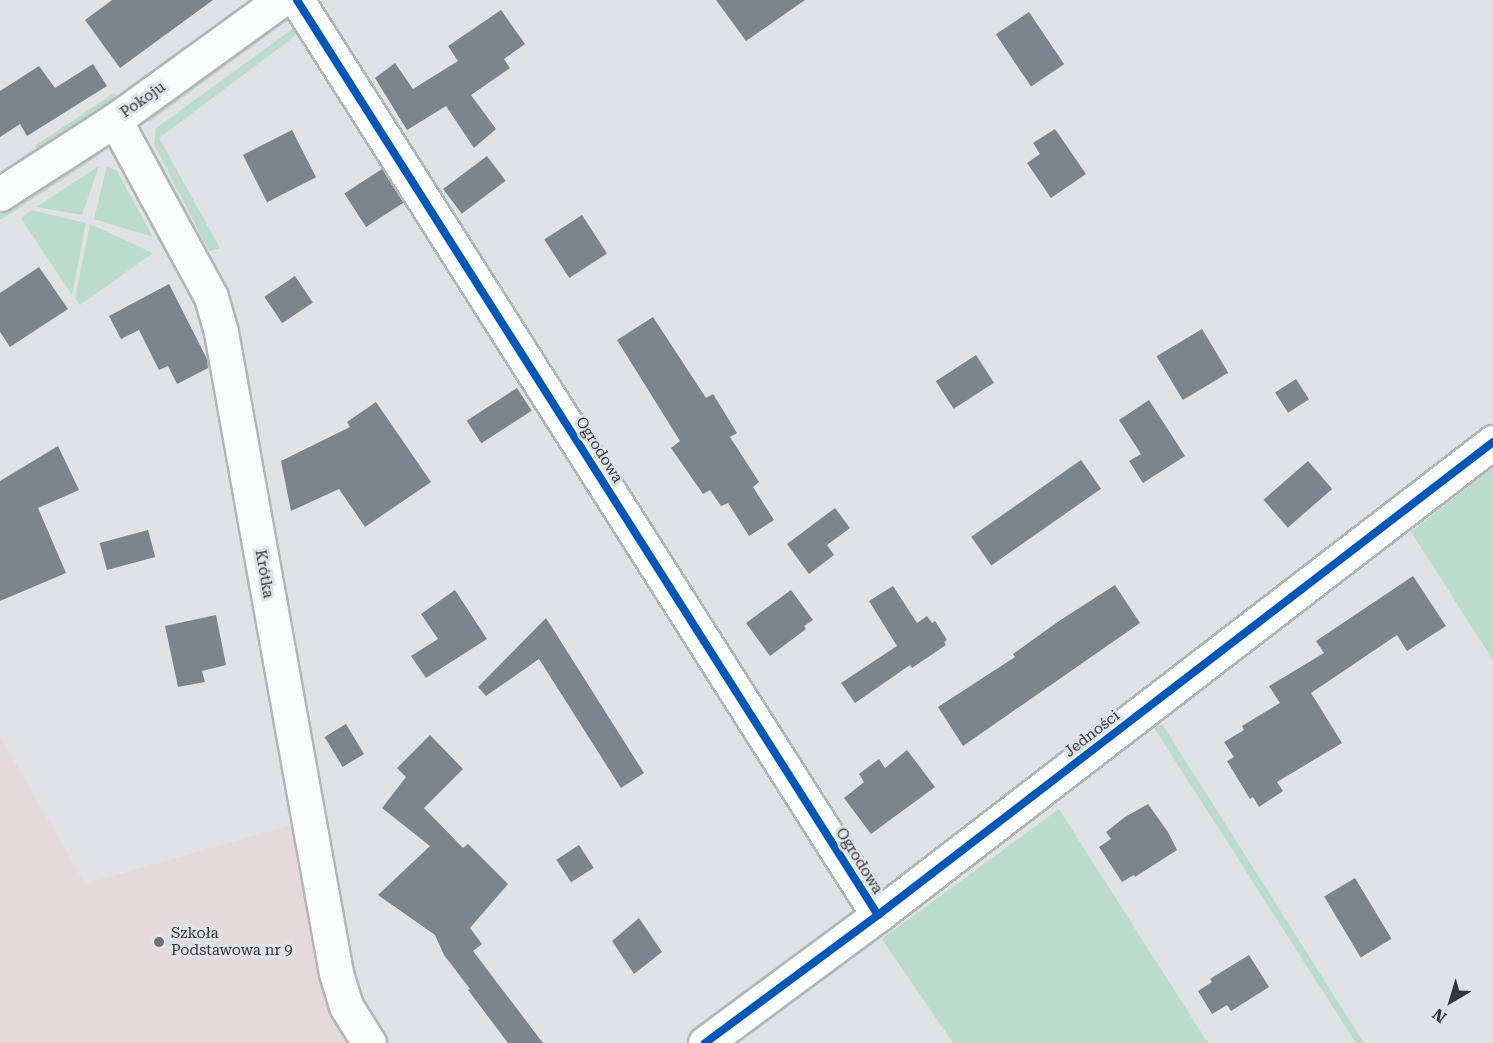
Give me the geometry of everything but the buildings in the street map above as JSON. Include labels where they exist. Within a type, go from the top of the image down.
[{"type":"street","name":"Pokoju","points":[[0,194],[115,120],[281,0]]},
{"type":"street","name":"Ogrodowa","points":[[297,0],[878,915]]},
{"type":"street","name":"Krótka","points":[[115,120],[211,297],[219,323],[336,973],[346,1006],[369,1043]]},
{"type":"street","name":"Jedności","points":[[705,1043],[878,915],[1493,442]]},
{"type":"shaded area","name":"Szkoła Podstawowa nr 9","points":[[0,736],[85,884],[292,825],[330,1000],[355,1038],[348,1043],[0,1043]]},
{"type":"green space","points":[[292,14],[294,16],[148,123],[154,113]]},
{"type":"green space","points":[[305,20],[307,27],[159,138],[220,248],[209,251],[154,144],[156,128]]},
{"type":"green space","points":[[114,93],[117,97],[37,149],[35,146]]},
{"type":"green space","points":[[103,152],[0,220],[0,215],[92,155]]},
{"type":"green space","points":[[99,166],[82,215],[36,207]]},
{"type":"green space","points":[[107,166],[117,171],[153,237],[94,219]]},
{"type":"green space","points":[[31,210],[86,223],[72,295],[21,218]]},
{"type":"green space","points":[[90,224],[153,253],[80,305],[75,298]]},
{"type":"green space","points":[[1493,467],[1493,660],[1411,532]]},
{"type":"green space","points":[[1162,725],[1364,1043],[1356,1043],[1153,726]]},
{"type":"green space","points":[[1059,809],[1208,1043],[953,1043],[882,939]]},
{"type":"cycle path","points":[[297,0],[878,915]]},
{"type":"cycle path","points":[[705,1043],[878,915],[1493,442]]},
{"type":"place","name":"Szkoła Podstawowa nr 9","points":[[159,942]]}]
